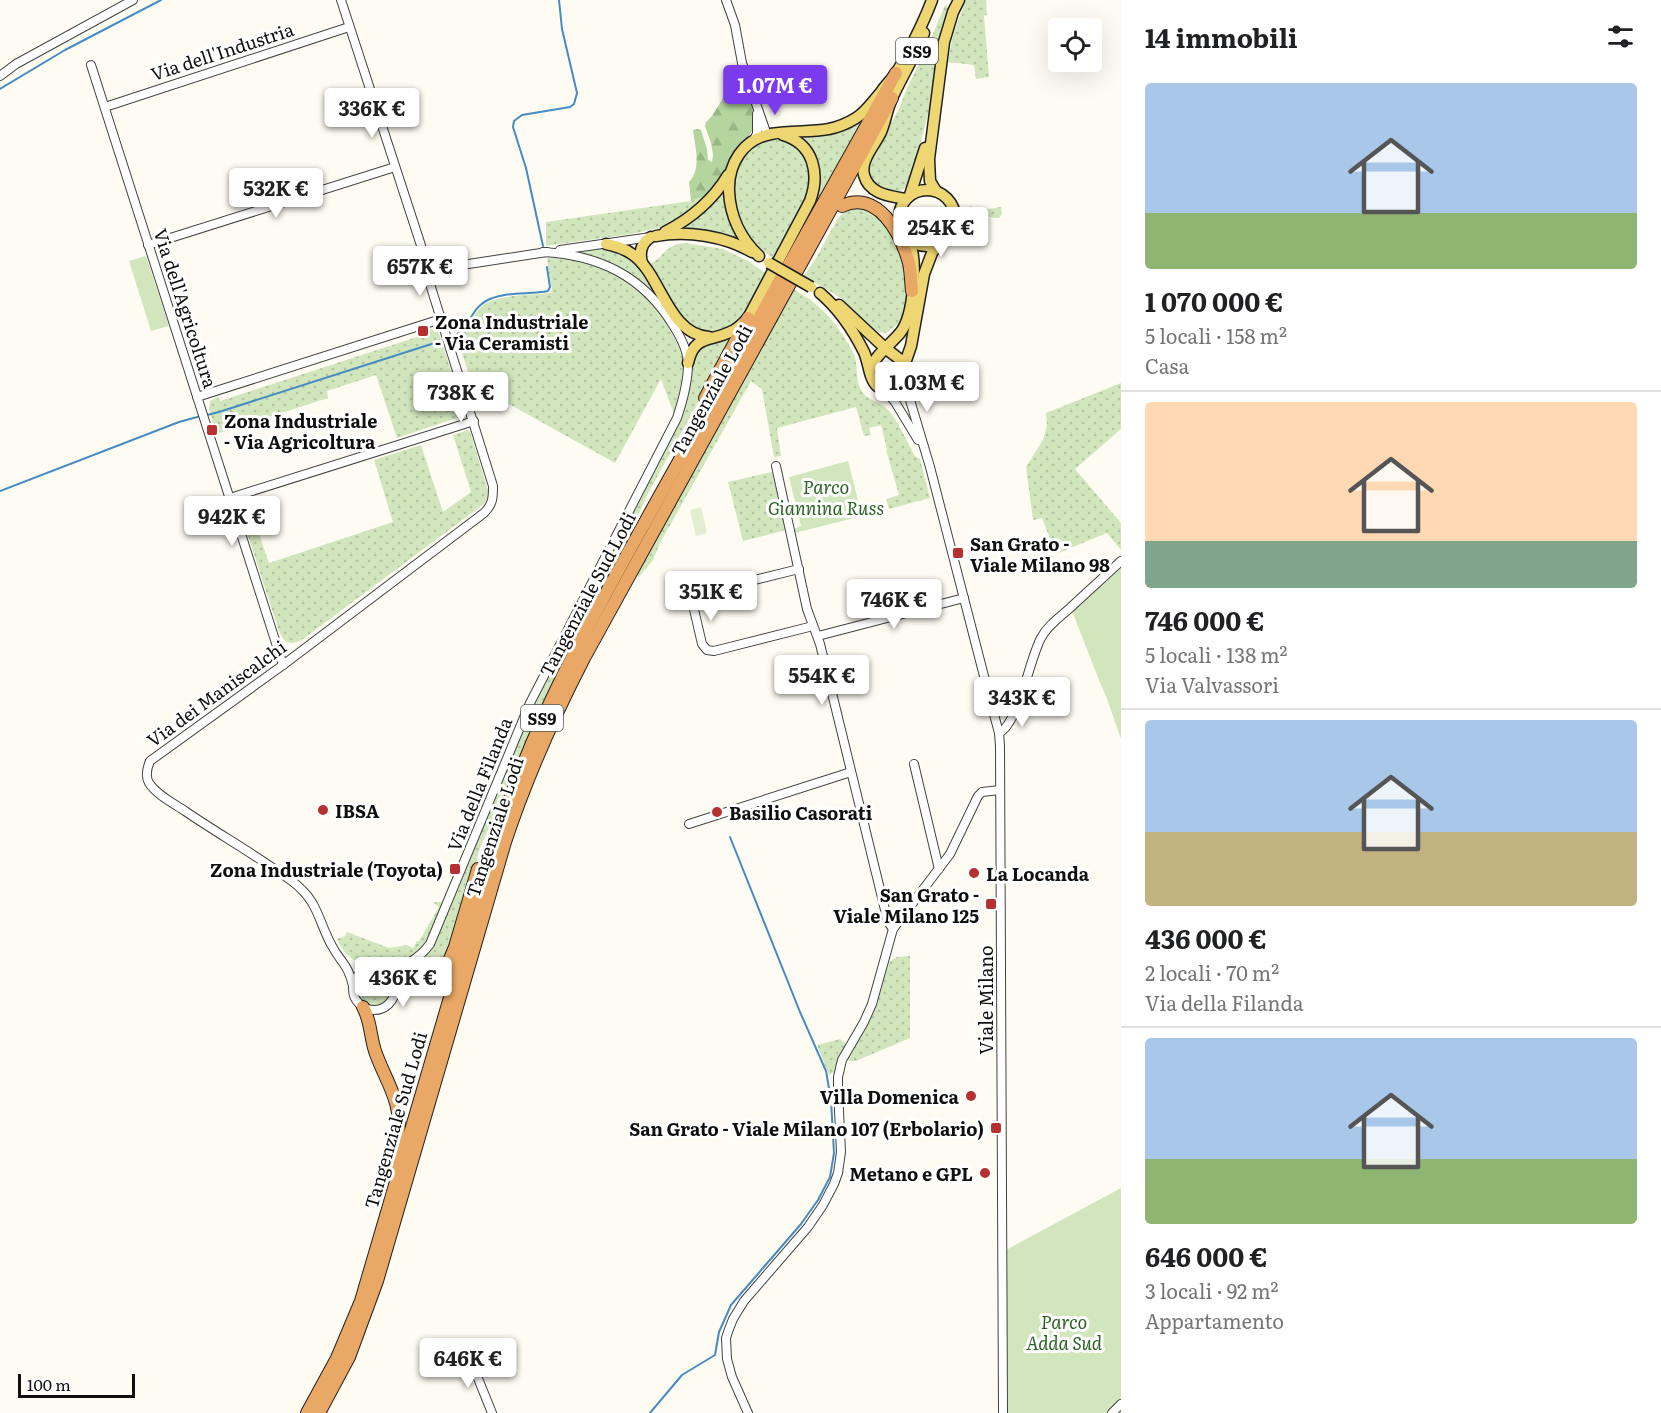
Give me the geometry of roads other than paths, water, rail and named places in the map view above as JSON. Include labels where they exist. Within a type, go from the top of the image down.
[{"type":"highway","name":"Tangenziale Sud Lodi","points":[[307,1413],[337,1358],[361,1301],[504,814],[525,756],[558,685],[657,500],[896,73]]},
{"type":"highway","name":"Tangenziale Lodi","points":[[319,1413],[349,1357],[374,1290],[505,842],[538,752],[584,658],[892,98]]},
{"type":"highway","points":[[812,243],[822,234],[842,206],[852,200],[867,199],[878,202],[898,220]]},
{"type":"highway","points":[[842,206],[854,202],[869,204],[881,211],[904,247],[911,273],[912,291]]},
{"type":"highway","points":[[657,500],[658,491],[669,463],[748,318]]},
{"type":"highway","points":[[390,975],[398,984],[407,988],[419,988],[433,984],[445,971],[455,947],[484,850],[504,814]]},
{"type":"highway","points":[[363,1007],[369,1020],[376,1054],[396,1103],[399,1128],[397,1150],[376,1224],[372,1263]]},
{"type":"main road","name":"Tangenziale Sud Lodi","points":[[896,73],[934,0]]},
{"type":"main road","name":"Tangenziale Lodi","points":[[892,98],[918,48],[934,0]]},
{"type":"main road","points":[[901,362],[911,346],[924,274],[932,253],[938,244],[946,239],[954,224],[953,208],[948,199],[936,191],[930,181],[929,168],[944,42],[959,0]]},
{"type":"main road","points":[[642,263],[642,245],[654,236],[678,225],[702,206],[720,188],[742,149],[753,141],[770,134],[824,130],[850,122],[869,107],[896,73]]},
{"type":"main road","points":[[892,98],[880,133],[865,161],[864,175],[875,190],[886,195],[908,197]]},
{"type":"main road","points":[[908,197],[934,120]]},
{"type":"main road","points":[[688,363],[692,350],[699,343],[735,330],[748,318],[807,209],[815,184],[814,165],[805,148],[788,136],[770,134]]},
{"type":"main road","points":[[732,166],[729,182],[731,209],[741,235],[759,256]]},
{"type":"main road","points":[[870,370],[907,321],[915,263],[913,249],[900,228],[898,220],[901,205],[918,191],[936,191]]},
{"type":"main road","points":[[654,236],[682,233],[733,243],[816,290],[851,315],[901,362],[905,375],[904,380],[896,388],[885,390],[875,385],[865,354],[852,332],[834,306],[816,290]]},
{"type":"main road","points":[[909,241],[923,246],[938,244]]},
{"type":"main road","points":[[606,244],[632,253],[642,263],[678,320],[691,331],[703,337],[712,338]]},
{"type":"main road","points":[[875,339],[882,342],[894,339]]},
{"type":"main road","points":[[877,358],[886,355],[901,362]]},
{"type":"street","points":[[0,76],[16,64],[133,0]]},
{"type":"street","points":[[230,498],[474,422],[430,284],[429,270],[341,0]]},
{"type":"street","points":[[726,0],[735,25],[742,63],[756,108],[770,134]]},
{"type":"street","name":"Via dell'Industria","points":[[105,107],[349,27]]},
{"type":"street","name":"Via dell'Agricoltura","points":[[91,65],[283,665]]},
{"type":"street","points":[[753,141],[757,128],[756,108]]},
{"type":"street","points":[[148,245],[395,167]]},
{"type":"street","points":[[429,270],[654,236]]},
{"type":"street","points":[[543,252],[588,258],[642,287],[657,302],[675,328],[688,363]]},
{"type":"street","points":[[197,397],[441,320]]},
{"type":"street","name":"Via della Filanda","points":[[390,975],[420,956],[430,944],[530,703],[677,418],[688,363]]},
{"type":"street","points":[[904,380],[926,453]]},
{"type":"street","points":[[885,390],[895,402],[926,453]]},
{"type":"street","name":"Via dei Maniscalchi","points":[[344,962],[331,945],[314,904],[300,887],[164,797],[150,784],[147,769],[150,761],[283,665],[490,507],[493,499],[493,486],[474,422]]},
{"type":"street","name":"Viale Milano","points":[[926,453],[999,733],[1001,758],[1003,1413]]},
{"type":"street","points":[[776,466],[807,609],[818,636],[888,922],[893,929]]},
{"type":"street","points":[[999,733],[1008,726],[1036,649],[1047,628],[1121,561]]},
{"type":"street","points":[[799,569],[702,593],[696,597],[693,605],[702,644],[707,650],[714,651],[813,626]]},
{"type":"street","points":[[818,636],[964,598]]},
{"type":"street","points":[[992,707],[1011,704],[1019,699]]},
{"type":"street","points":[[914,764],[939,868]]},
{"type":"street","points":[[689,824],[851,772]]},
{"type":"street","points":[[748,1413],[732,1377],[727,1359],[726,1338],[733,1319],[744,1301],[816,1216],[830,1193],[838,1173],[841,1152],[838,1090],[840,1067],[845,1053],[872,1004],[893,929],[950,854],[978,796],[982,792],[1000,790]]},
{"type":"street","points":[[344,962],[368,968],[378,967],[390,975],[395,990],[389,1004],[379,1010],[363,1007],[354,998],[350,973],[344,962]]},
{"type":"street","points":[[353,986],[358,975],[368,968]]},
{"type":"street","points":[[469,1356],[492,1413]]},
{"type":"street","points":[[1112,1413],[1121,1404]]},
{"type":"waterway","points":[[0,89],[65,50],[161,0]]},
{"type":"waterway","points":[[543,246],[526,168],[513,127],[514,121],[522,115],[570,107],[574,104],[577,93],[562,29],[559,0]]},
{"type":"waterway","points":[[450,338],[462,330],[476,309],[486,301],[509,294],[548,291],[550,287],[547,267]]},
{"type":"waterway","points":[[207,415],[444,340]]},
{"type":"waterway","points":[[0,491],[179,422],[201,416]]},
{"type":"waterway","points":[[650,1413],[682,1375],[715,1355],[719,1332],[731,1305],[801,1224],[818,1200],[830,1177],[834,1153],[831,1100],[826,1071],[730,837]]},
{"type":"place","name":"Zona Industriale - Via Ceramisti","points":[[423,331]]},
{"type":"place","name":"Zona Industriale - Via Agricoltura","points":[[212,430]]},
{"type":"place","name":"San Grato - Viale Milano 98","points":[[958,553]]},
{"type":"place","name":"IBSA","points":[[323,810]]},
{"type":"place","name":"Basilio Casorati","points":[[717,812]]},
{"type":"place","name":"Zona Industriale (Toyota)","points":[[455,869]]},
{"type":"place","name":"La Locanda","points":[[974,873]]},
{"type":"place","name":"San Grato - Viale Milano 125","points":[[991,904]]},
{"type":"place","name":"Villa Domenica","points":[[971,1096]]},
{"type":"place","name":"San Grato - Viale Milano 107 (Erbolario)","points":[[996,1128]]},
{"type":"place","name":"Metano e GPL","points":[[985,1173]]},
{"type":"park label","name":"Parco Giannina Russ","points":[[826,496]]},
{"type":"park label","name":"Parco Adda Sud","points":[[1064,1331]]}]
